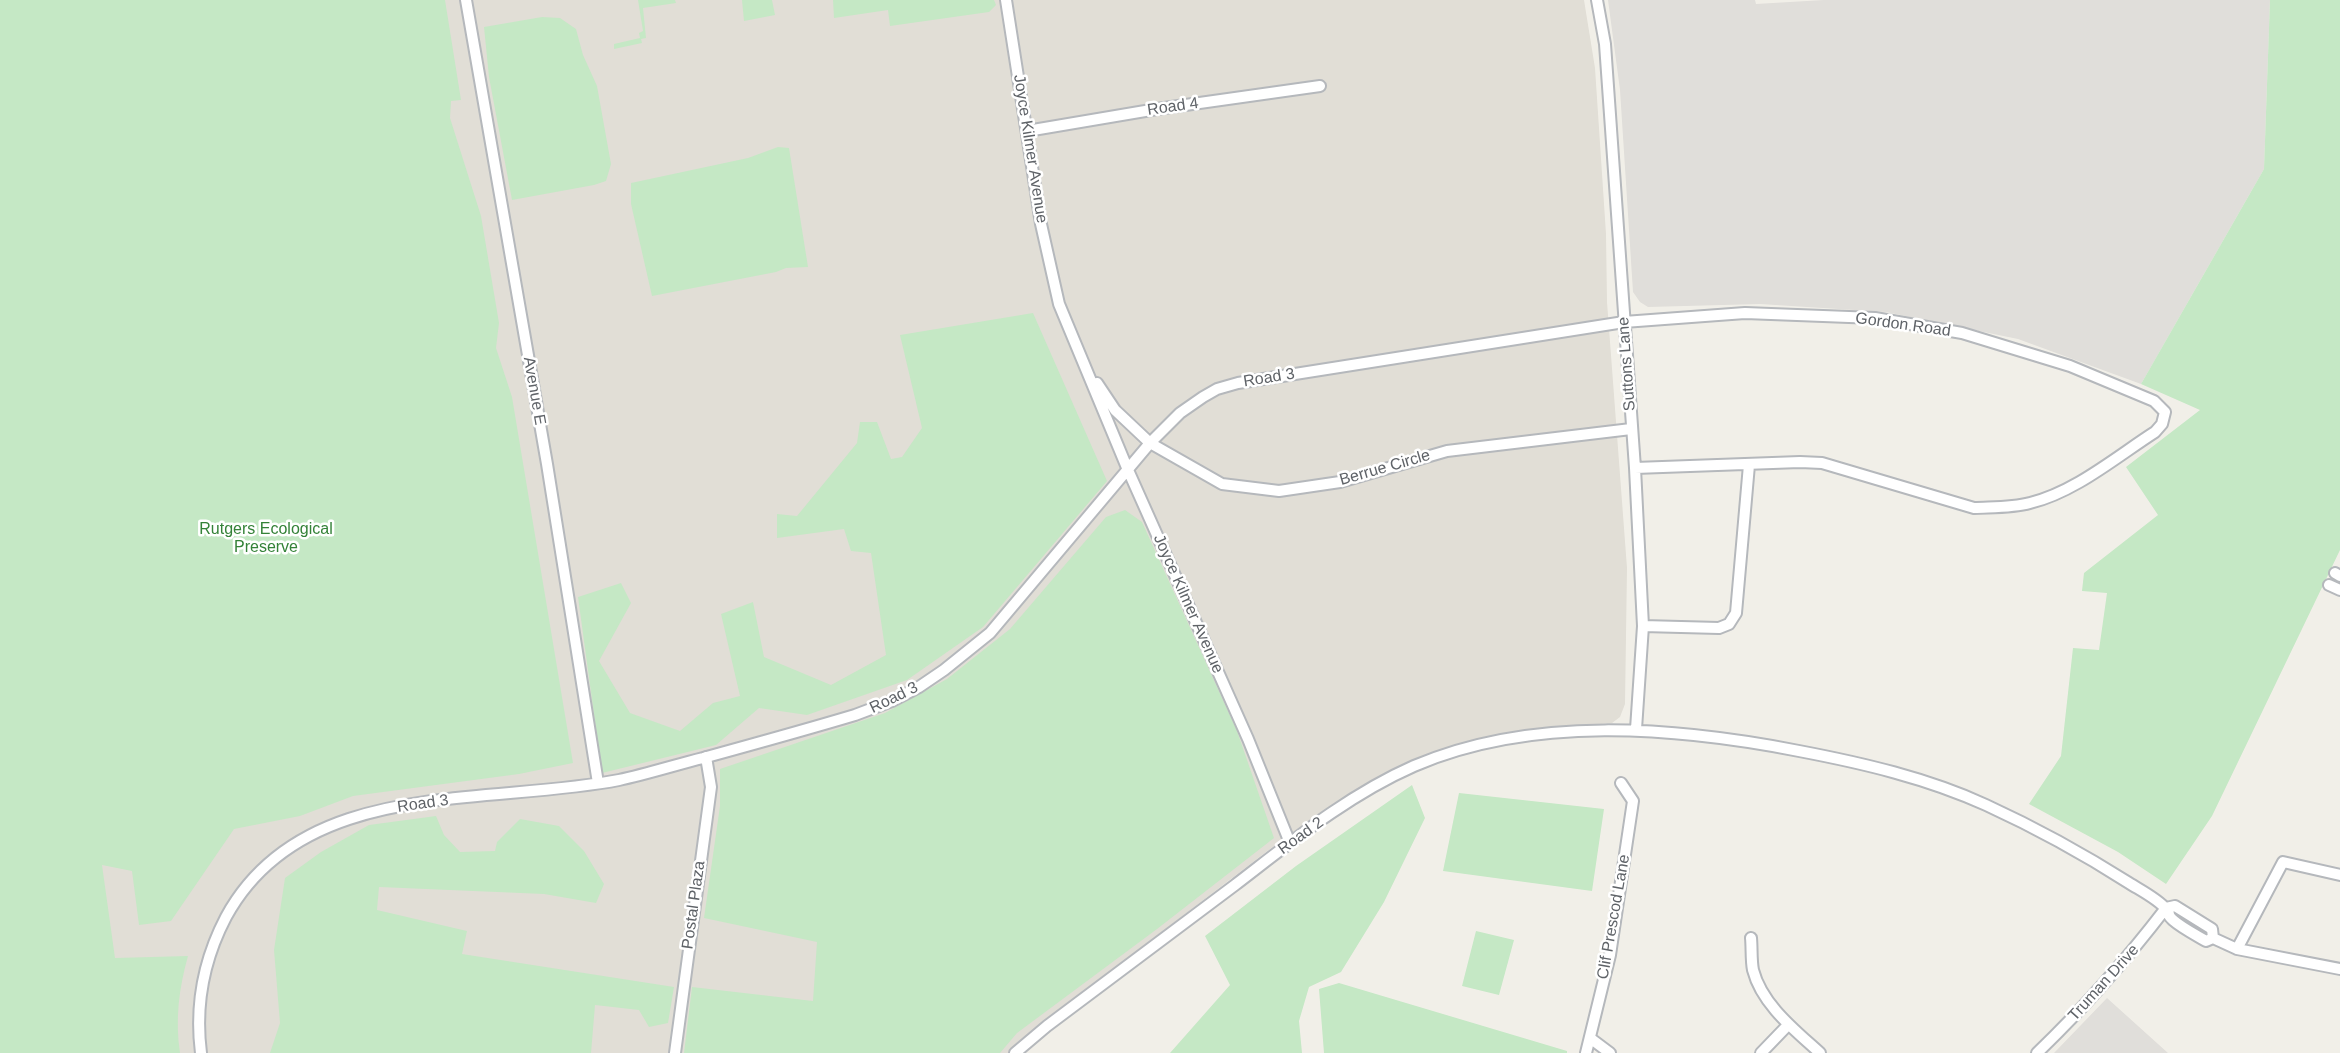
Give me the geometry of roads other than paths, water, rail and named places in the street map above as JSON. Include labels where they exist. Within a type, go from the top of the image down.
[{"type":"street","name":"Avenue E","points":[[466,0],[547,464],[598,783]]},
{"type":"street","name":"Joyce Kilmer Avenue","points":[[1006,0],[1041,224],[1059,304],[1128,470],[1248,739],[1290,843]]},
{"type":"street","name":"Suttons Lane","points":[[1597,0],[1605,44],[1635,468],[1642,626],[1636,729]]},
{"type":"street","name":"Road 4","points":[[1027,131],[1157,108],[1320,86]]},
{"type":"street","name":"Gordon Road","points":[[1624,322],[1745,313],[1875,318],[1962,333],[2070,366],[2154,400],[2165,412],[2162,424],[2155,432],[2080,481],[2052,496],[2029,504],[1974,508],[1822,463],[1749,465]]},
{"type":"street","name":"Road 3","points":[[201,1053],[200,1004],[205,969],[219,930],[234,903],[258,873],[281,852],[333,824],[397,807],[620,780],[875,708],[892,701],[944,670],[990,633],[1149,443],[1180,413],[1216,389],[1236,383],[1624,322]]},
{"type":"street","name":"Joyce Kilmer Avenue","points":[[1085,364],[1115,410],[1149,443]]},
{"type":"street","name":"Berrue Circle","points":[[1149,443],[1222,484],[1280,490],[1340,482],[1447,451],[1631,429]]},
{"type":"street","points":[[1635,468],[1749,465],[1736,614],[1729,624],[1719,628],[1642,626]]},
{"type":"street","points":[[2329,585],[2340,590]]},
{"type":"street","name":"Road 2","points":[[1015,1053],[1055,1020],[1290,843],[1375,786],[1413,767],[1450,753],[1489,742],[1525,736],[1636,729],[1749,741],[1840,759],[1907,776],[1983,804],[2020,822],[2128,882],[2166,908],[2175,906],[2212,929],[2213,938],[2237,949]]},
{"type":"street","name":"Postal Plaza","points":[[675,1053],[711,787],[706,757]]},
{"type":"street","name":"Clif Prescod Lane","points":[[1586,1053],[1610,955],[1633,801],[1621,783]]},
{"type":"street","points":[[2340,875],[2283,862],[2237,949],[2340,969]]},
{"type":"street","name":"Truman Drive","points":[[2037,1053],[2126,960],[2166,908]]},
{"type":"street","points":[[1751,938],[1753,971],[1766,996],[1788,1025],[1821,1053]]},
{"type":"street","points":[[1761,1053],[1788,1025]]},
{"type":"street","points":[[1590,1038],[1610,1053]]},
{"type":"park label","name":"Rutgers Ecological Preserve","points":[[266,539]]}]
